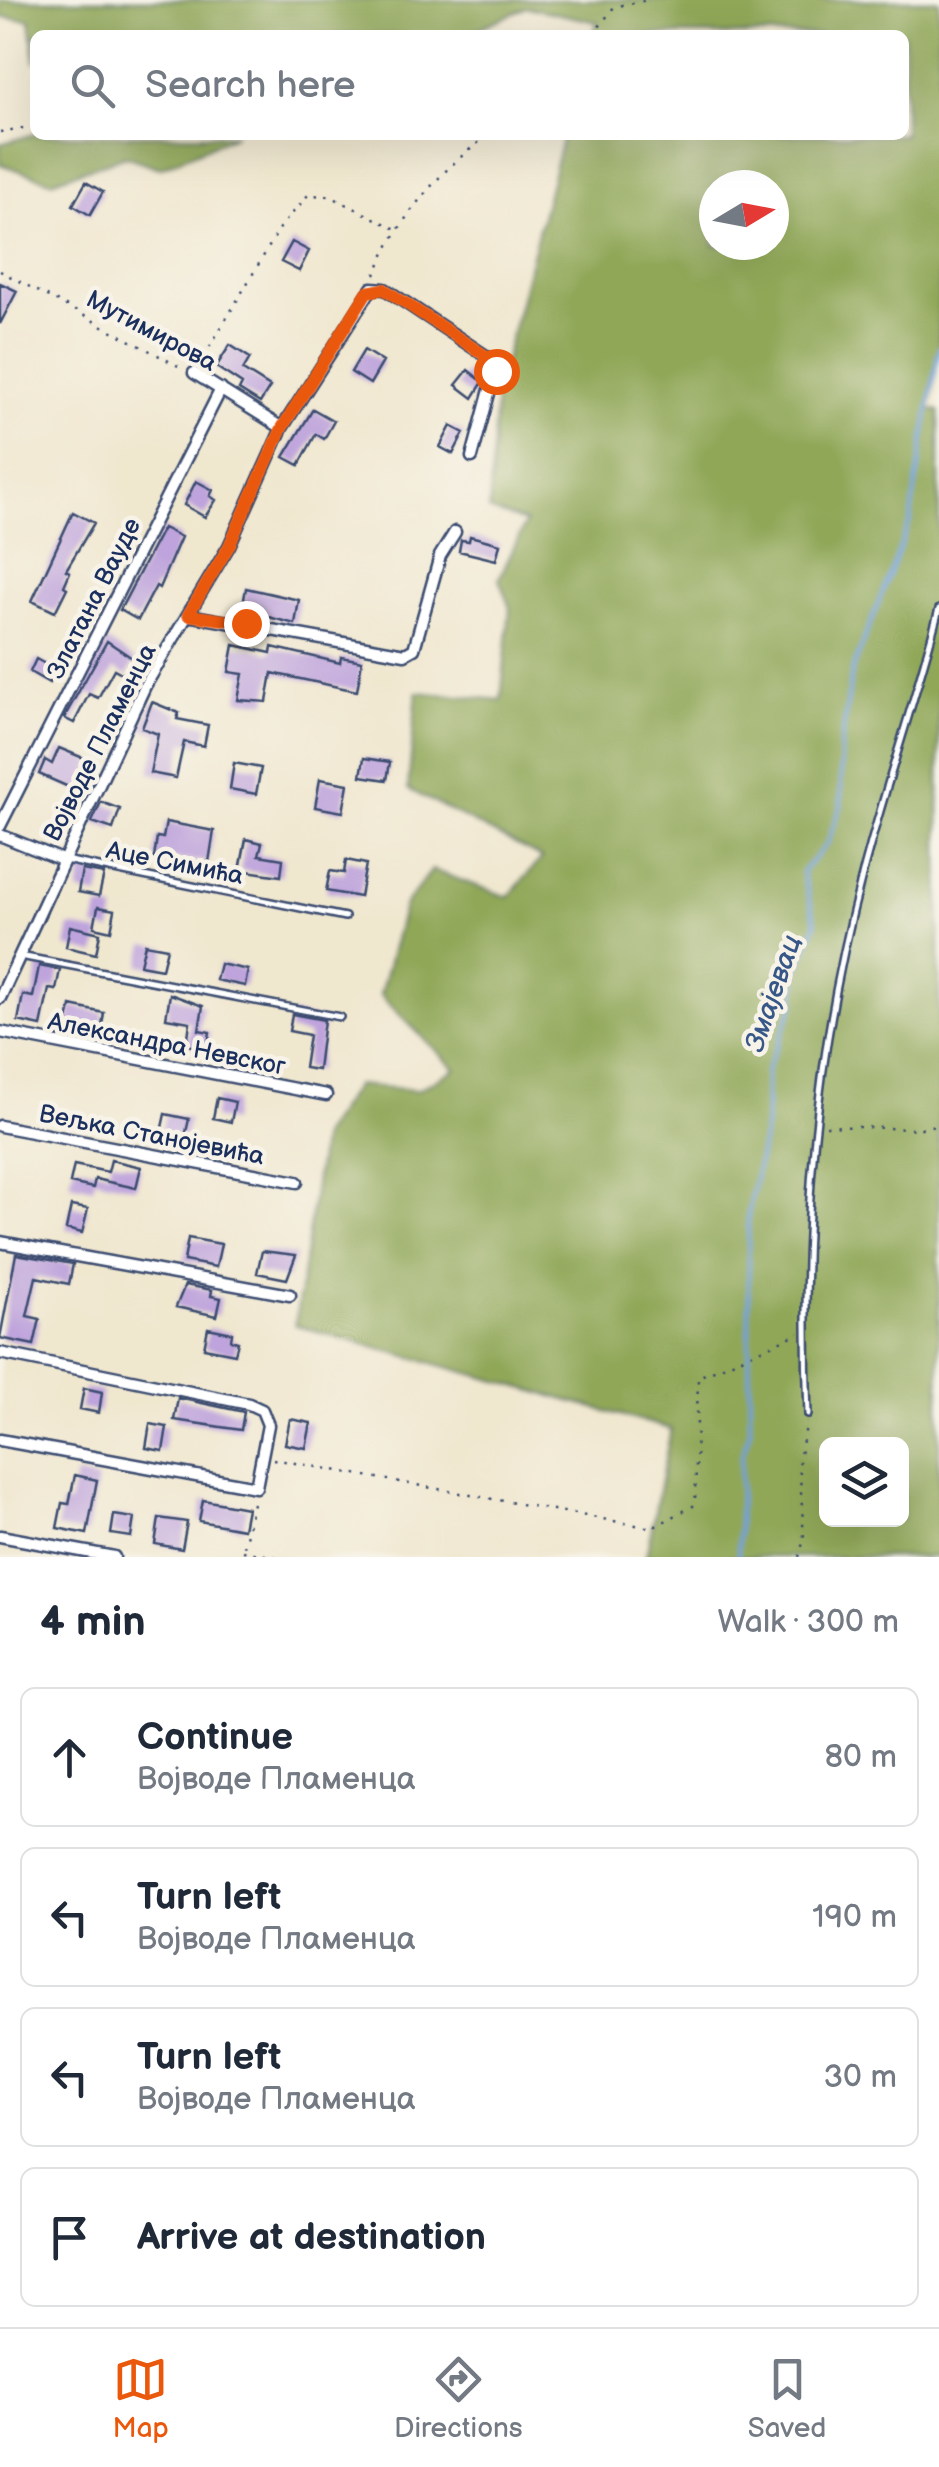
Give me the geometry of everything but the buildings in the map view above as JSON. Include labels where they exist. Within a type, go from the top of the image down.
[{"type":"street","name":"Војводе Пламенца","points":[[0,998],[146,686],[229,546],[282,428],[372,288]]},
{"type":"street","points":[[372,288],[384,289],[492,360],[496,371],[472,457]]},
{"type":"street","name":"Мутимирова","points":[[194,374],[282,428]]},
{"type":"street","name":"Златана Вауде","points":[[0,826],[221,389]]},
{"type":"street","points":[[188,615],[395,654],[410,652],[446,541],[455,532]]},
{"type":"street","name":"Аце Симића","points":[[0,835],[62,860]]},
{"type":"street","name":"Александра Невског","points":[[0,1032],[326,1095]]},
{"type":"street","name":"Вељка Станојевића","points":[[0,1126],[296,1182]]},
{"type":"street","points":[[0,1242],[290,1295]]},
{"type":"street","points":[[0,1352],[249,1404],[266,1414],[256,1487],[0,1440]]},
{"type":"street","points":[[0,1536],[114,1557]]},
{"type":"lane","points":[[808,1415],[804,1330],[814,1126],[863,874],[939,609]]},
{"type":"lane","name":"Аце Симића","points":[[62,860],[345,917]]},
{"type":"lane","points":[[20,956],[340,1017]]},
{"type":"path","points":[[597,30],[614,6],[648,0]]},
{"type":"path","points":[[0,132],[30,127]]},
{"type":"path","points":[[372,288],[378,268],[407,214],[444,172],[483,140]]},
{"type":"path","points":[[194,374],[297,203],[308,195],[330,196],[400,232]]},
{"type":"path","name":"Мутимирова","points":[[0,271],[194,374]]},
{"type":"path","points":[[814,1126],[918,1129],[939,1124]]},
{"type":"path","points":[[262,1456],[652,1528],[696,1505],[698,1378],[804,1330]]},
{"type":"path","points":[[799,1557],[804,1539],[799,1459],[808,1415]]},
{"type":"path","points":[[256,1487],[242,1554],[276,1557]]},
{"type":"green space","points":[[0,0],[939,0],[939,348],[930,409],[939,411],[939,1557],[646,1557],[671,1429],[295,1325],[322,1135],[356,1085],[417,1090],[455,1069],[380,995],[404,906],[432,870],[508,897],[542,858],[408,789],[417,692],[501,700],[510,608],[499,579],[526,522],[489,510],[496,395],[562,140],[909,140],[909,30],[595,30],[597,22],[527,7],[475,30],[31,30],[30,20],[0,17]]},
{"type":"green space","points":[[30,135],[30,140],[224,140],[160,168],[125,156],[51,181],[0,164],[0,144]]},
{"type":"waterway","name":"Змајевац","points":[[738,1557],[741,1459],[750,1430],[748,1215],[766,1123],[766,1071],[794,1005],[797,972],[816,924],[802,872],[827,844],[841,806],[841,745],[852,671],[910,521],[939,348]]},
{"type":"route","points":[[246,623],[188,615],[229,546],[282,428],[367,292],[372,288],[384,289],[492,360],[496,371]]}]
